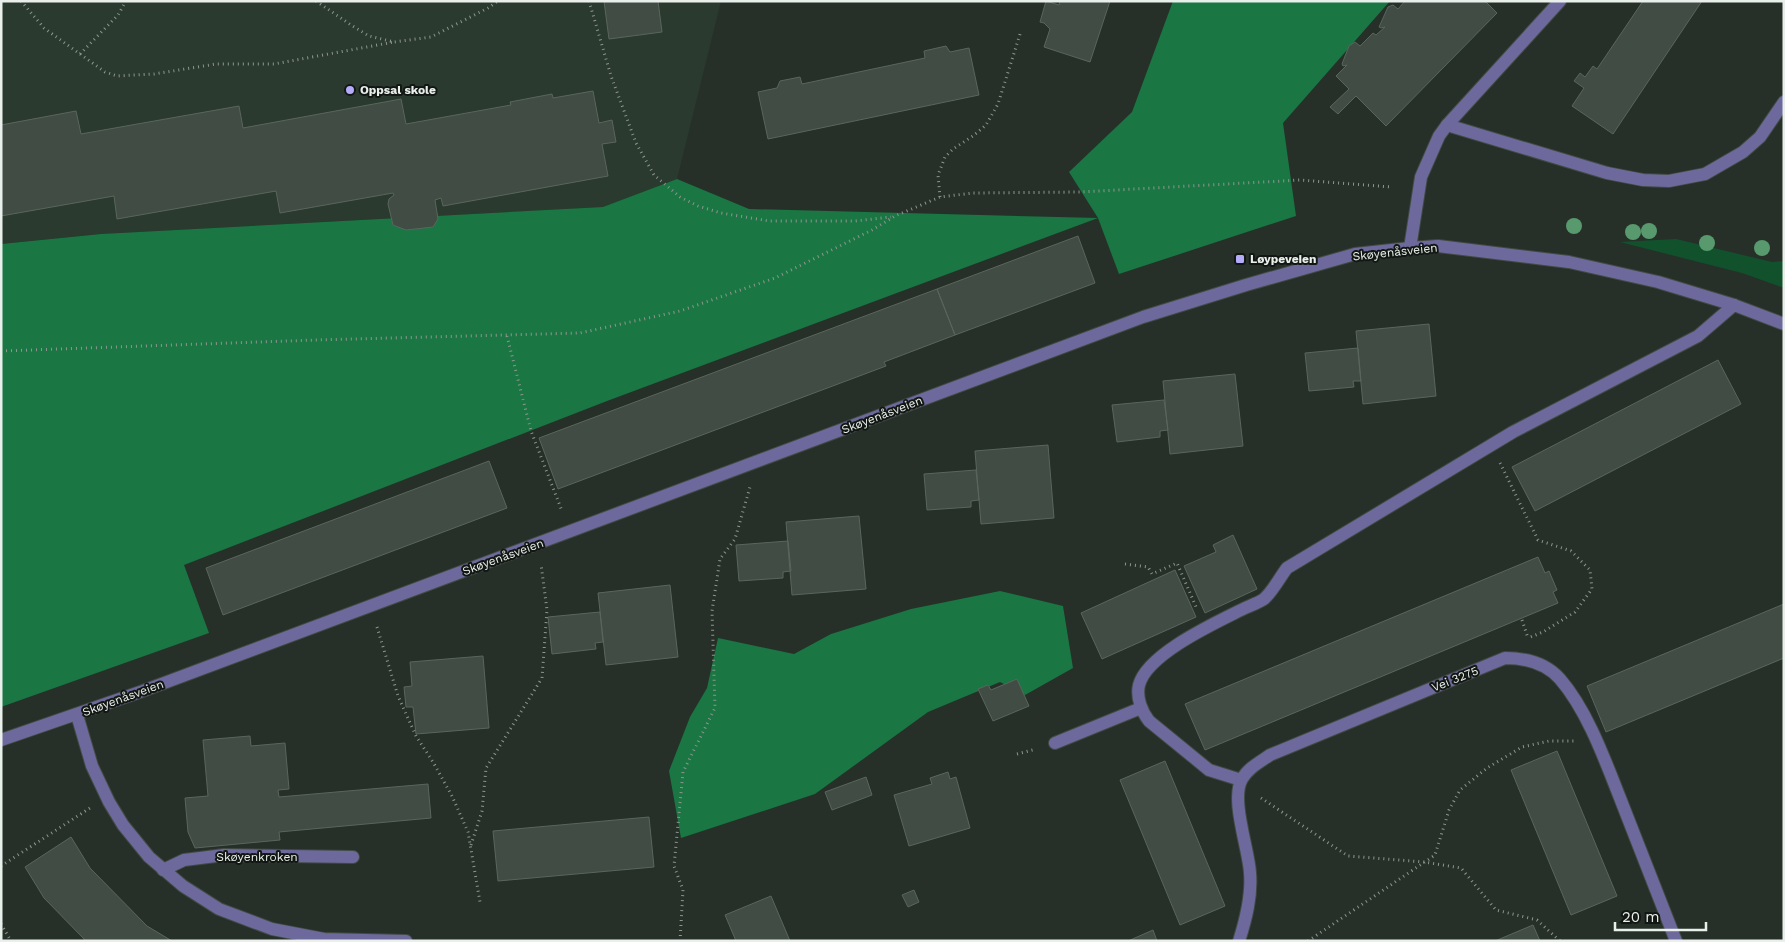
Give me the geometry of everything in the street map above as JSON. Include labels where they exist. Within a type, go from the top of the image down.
[{"type":"street","points":[[1410,248],[1421,177],[1439,136],[1446,125],[1560,1]]},
{"type":"street","points":[[1446,125],[1607,173],[1643,180],[1669,181],[1705,174],[1743,152],[1760,137],[1784,102]]},
{"type":"street","name":"Skøyenåsveien","points":[[1,740],[77,715],[1143,317],[1355,254],[1438,246],[1569,262],[1658,282],[1734,305],[1784,324]]},
{"type":"street","points":[[1239,941],[1248,911],[1251,874],[1238,798],[1240,785],[1209,770],[1148,721],[1142,713],[1138,694],[1139,684],[1144,673],[1165,653],[1198,632],[1264,598],[1287,568],[1513,432],[1698,336],[1734,305]]},
{"type":"street","name":"Vei 3275","points":[[1240,785],[1253,766],[1270,754],[1505,658],[1517,658],[1538,663],[1559,678],[1579,706],[1604,760],[1676,941]]},
{"type":"street","points":[[1055,743],[1141,708]]},
{"type":"street","points":[[77,715],[92,766],[107,798],[124,825],[150,857],[183,886],[219,909],[272,929],[324,940],[406,941]]},
{"type":"street","name":"Skøyenkroken","points":[[163,870],[184,860],[224,855],[353,856]]},
{"type":"path","points":[[20,1],[44,28],[105,72],[116,76],[154,74],[216,64],[274,64],[431,37],[498,1]]},
{"type":"path","points":[[80,54],[118,15],[126,1]]},
{"type":"path","points":[[316,1],[370,36],[394,42]]},
{"type":"path","points":[[589,1],[612,76],[636,143],[654,175],[680,196],[698,206],[721,213],[769,221],[855,221],[894,216]]},
{"type":"path","points":[[940,197],[938,175],[945,157],[954,148],[986,125],[998,104],[1021,31]]},
{"type":"path","points":[[2,351],[580,333],[680,311],[775,278],[872,230],[894,216],[940,197],[973,193],[1080,192],[1300,180],[1391,187]]},
{"type":"path","points":[[507,336],[531,431],[562,512]]},
{"type":"path","points":[[1491,445],[1538,540],[1571,551],[1590,570],[1592,589],[1575,612],[1543,632],[1528,638]]},
{"type":"path","points":[[680,941],[683,890],[674,866],[683,772],[715,708],[712,611],[720,559],[735,539],[757,462]]},
{"type":"path","points":[[471,845],[482,811],[486,768],[542,678],[547,610],[538,544]]},
{"type":"path","points":[[1125,564],[1148,567],[1152,574],[1177,563],[1198,612]]},
{"type":"path","points":[[371,606],[398,696],[416,736],[433,762],[463,820],[471,845],[480,902]]},
{"type":"path","points":[[1308,941],[1435,854],[1449,810],[1460,790],[1487,768],[1522,747],[1594,738]]},
{"type":"path","points":[[1240,785],[1348,856],[1424,862],[1460,868],[1496,910],[1537,920],[1560,941]]},
{"type":"path","points":[[1,866],[107,798]]},
{"type":"path","points":[[1,924],[11,941]]},
{"type":"shaded area","name":"Oppsal skole","points":[[1,1],[721,1],[677,179],[604,207],[101,234],[1,244]]},
{"type":"green space","points":[[1173,1],[1390,1],[1283,123],[1296,216],[1119,274],[1098,218],[1069,172],[1132,112]]},
{"type":"green space","points":[[677,179],[749,209],[1098,218],[607,401],[184,565],[209,633],[1,707],[1,244],[101,234],[603,207]]},
{"type":"green space","points":[[1676,239],[1772,262],[1784,261],[1784,288],[1742,273],[1620,242]]},
{"type":"green space","points":[[1000,591],[1063,606],[1073,668],[1025,695],[1000,682],[928,712],[815,794],[681,838],[669,771],[690,717],[707,688],[718,638],[794,654],[831,634],[911,609]]},
{"type":"building","points":[[604,1],[658,1],[662,32],[609,39]]},
{"type":"building","points":[[1046,1],[1059,5],[1060,1],[1110,1],[1090,62],[1044,47],[1050,29],[1040,22]]},
{"type":"building","points":[[1405,1],[1485,1],[1497,13],[1386,126],[1356,96],[1338,114],[1330,107],[1349,89],[1336,76],[1347,65],[1343,66],[1342,64],[1349,46],[1355,42],[1360,46],[1373,33],[1376,35],[1385,27],[1379,27],[1388,7],[1393,5],[1398,9]]},
{"type":"building","points":[[1643,1],[1702,1],[1613,134],[1572,106],[1584,88],[1574,81],[1580,73],[1585,77],[1593,66],[1597,69]]},
{"type":"building","points":[[946,46],[950,52],[969,48],[979,95],[768,139],[758,92],[777,88],[780,81],[800,77],[802,84],[925,58],[924,51]]},
{"type":"building","points":[[593,91],[599,123],[612,120],[616,142],[602,144],[608,176],[443,206],[441,198],[435,200],[438,219],[433,227],[406,230],[393,225],[388,204],[389,199],[394,195],[393,193],[280,213],[276,191],[117,219],[114,196],[1,216],[1,125],[76,111],[81,134],[239,106],[243,128],[401,99],[406,124],[511,105],[510,102],[552,94],[553,98]]},
{"type":"building","points":[[1078,236],[1095,283],[955,335],[937,289]]},
{"type":"building","points":[[937,289],[955,335],[884,362],[886,366],[558,489],[539,438]]},
{"type":"building","points":[[1429,324],[1436,396],[1363,404],[1356,331]]},
{"type":"building","points":[[1358,348],[1361,381],[1353,381],[1354,387],[1309,391],[1305,353]]},
{"type":"building","points":[[1718,360],[1741,404],[1535,511],[1512,467]]},
{"type":"building","points":[[1235,374],[1243,446],[1170,454],[1163,381]]},
{"type":"building","points":[[1164,400],[1168,430],[1160,431],[1160,437],[1117,442],[1112,405]]},
{"type":"building","points":[[1048,445],[1054,518],[981,524],[975,451]]},
{"type":"building","points":[[489,461],[507,508],[223,615],[206,568]]},
{"type":"building","points":[[976,470],[979,500],[971,501],[971,507],[927,510],[924,474]]},
{"type":"building","points":[[859,516],[866,589],[792,595],[786,522]]},
{"type":"building","points":[[1233,535],[1257,589],[1205,613],[1184,566],[1216,552],[1213,545]]},
{"type":"building","points":[[788,541],[791,571],[783,572],[783,578],[739,581],[736,545]]},
{"type":"building","points":[[1538,557],[1545,573],[1549,571],[1557,590],[1553,592],[1558,603],[1205,750],[1185,704]]},
{"type":"building","points":[[1175,570],[1196,617],[1102,659],[1081,613]]},
{"type":"building","points":[[670,585],[678,657],[606,665],[598,593]]},
{"type":"building","points":[[1784,604],[1784,658],[1606,732],[1587,686]]},
{"type":"building","points":[[600,612],[603,642],[595,643],[596,649],[552,654],[548,617]]},
{"type":"building","points":[[483,656],[489,728],[416,734],[413,707],[406,707],[404,687],[412,686],[410,662]]},
{"type":"building","points":[[1017,679],[1029,706],[993,721],[978,689],[988,685],[991,690]]},
{"type":"building","points":[[250,736],[251,746],[285,743],[289,789],[278,790],[279,797],[428,784],[431,818],[279,832],[280,840],[195,848],[188,832],[185,798],[208,796],[203,740]]},
{"type":"building","points":[[1557,751],[1617,896],[1571,915],[1511,770]]},
{"type":"building","points":[[1165,761],[1225,906],[1180,925],[1120,780]]},
{"type":"building","points":[[948,772],[950,779],[956,777],[970,828],[909,846],[894,795],[932,784],[930,778]]},
{"type":"building","points":[[866,777],[872,795],[832,810],[825,792]]},
{"type":"building","points":[[649,817],[654,867],[498,881],[493,831]]},
{"type":"building","points":[[71,837],[90,868],[147,926],[172,941],[86,941],[44,898],[25,867]]},
{"type":"building","points":[[914,890],[919,902],[908,907],[902,895]]},
{"type":"building","points":[[771,896],[790,941],[736,941],[725,915]]},
{"type":"building","points":[[1533,925],[1540,941],[1495,941]]},
{"type":"building","points":[[1153,930],[1157,941],[1128,941]]},
{"type":"place","name":"Oppsal skole","points":[[350,90]]},
{"type":"place","name":"Løypeveien","points":[[1240,259]]}]
